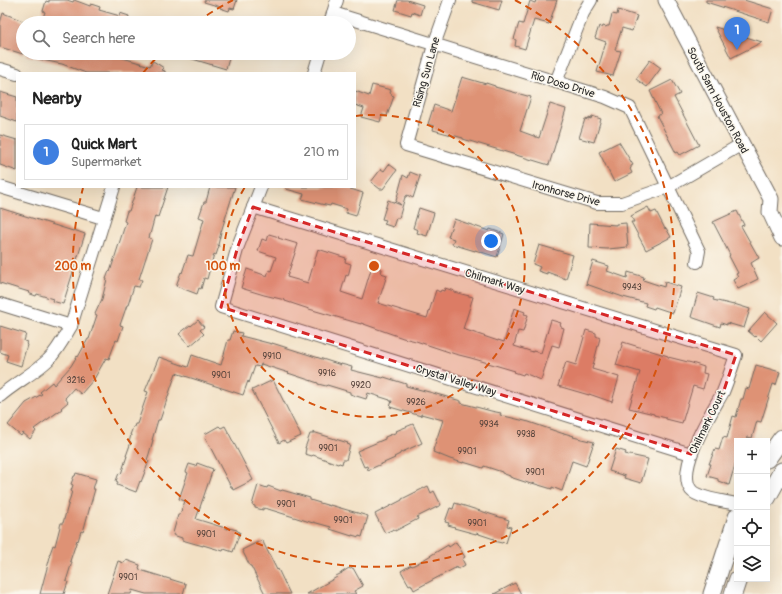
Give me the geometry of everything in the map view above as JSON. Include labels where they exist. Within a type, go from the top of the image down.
[{"type":"main road","points":[[770,455],[782,438]]},
{"type":"main road","points":[[770,493],[782,471]]},
{"type":"main road","points":[[712,594],[734,526]]},
{"type":"main road","points":[[733,594],[737,582]]},
{"type":"street","points":[[332,16],[337,0]]},
{"type":"street","name":"Rising Sun Lane","points":[[406,145],[434,45],[450,0]]},
{"type":"street","points":[[556,82],[582,13],[592,0]]},
{"type":"street","name":"South Sam Houston Road","points":[[666,0],[742,144],[776,204],[770,212],[782,238]]},
{"type":"street","name":"Rio Doso Drive","points":[[356,25],[434,45],[556,82],[630,108],[699,251],[697,262]]},
{"type":"street","points":[[314,72],[318,60]]},
{"type":"street","points":[[0,69],[16,74]]},
{"type":"street","name":"Ironhorse Drive","points":[[406,145],[597,203],[622,204],[668,186],[742,144]]},
{"type":"street","points":[[0,187],[103,218]]},
{"type":"street","points":[[0,396],[48,360],[60,345],[70,326],[114,188]]},
{"type":"street","points":[[253,206],[261,188]]},
{"type":"street","name":"Crystal Valley Way","points":[[253,206],[238,246],[221,306],[691,454]]},
{"type":"street","name":"Chilmark Way","points":[[253,206],[736,355]]},
{"type":"street","points":[[0,304],[70,326]]},
{"type":"street","name":"Chilmark Court","points":[[734,503],[703,497],[691,491],[687,480],[687,468],[691,454],[702,430],[724,390],[736,355]]},
{"type":"highlighted area","points":[[253,207],[736,355],[724,390],[691,454],[221,307],[238,246]]},
{"type":"building","points":[[49,0],[67,0],[73,2],[74,0],[90,6],[91,4],[100,7],[99,10],[120,16],[44,16],[45,12],[43,11],[46,1],[49,2]]},
{"type":"building","points":[[205,0],[237,0],[234,9],[230,8],[229,11],[204,2]]},
{"type":"building","points":[[398,0],[407,0],[423,5],[420,15],[412,12],[411,15],[395,10]]},
{"type":"building","points":[[472,0],[502,0],[499,10],[472,2]]},
{"type":"building","points":[[536,0],[557,0],[549,24],[534,20],[525,49],[515,46],[516,40],[514,39],[519,23],[523,24],[530,1],[535,3]]},
{"type":"building","points":[[706,0],[744,0],[773,9],[769,22],[706,2]]},
{"type":"building","points":[[618,10],[637,16],[632,31],[622,28],[615,50],[621,51],[613,76],[597,72],[606,42],[595,38],[599,26],[602,28],[603,26],[609,26],[612,14],[617,15]]},
{"type":"building","points":[[3,13],[16,18],[16,52],[0,47],[0,23]]},
{"type":"building","points":[[120,13],[129,16],[120,16]]},
{"type":"building","points":[[715,27],[731,32],[732,27],[747,32],[746,37],[762,42],[731,58]]},
{"type":"building","points":[[44,60],[130,60],[150,66],[153,61],[164,68],[162,70],[165,72],[83,72],[62,64]]},
{"type":"building","points":[[196,60],[229,60],[226,69]]},
{"type":"building","points":[[650,60],[661,68],[647,87],[636,79]]},
{"type":"building","points":[[462,77],[531,97],[520,131],[539,138],[550,104],[566,109],[549,165],[433,130],[434,126],[428,124],[434,105],[451,111]]},
{"type":"building","points":[[672,80],[680,94],[674,97],[699,145],[680,155],[678,152],[676,153],[657,116],[661,114],[650,91]]},
{"type":"building","points":[[372,85],[391,90],[391,95],[394,96],[387,116],[382,115],[380,122],[361,117],[364,108],[356,105],[356,91],[369,96]]},
{"type":"building","points":[[0,92],[16,97],[16,122],[0,116]]},
{"type":"building","points":[[592,116],[601,119],[594,142],[579,138],[585,119],[589,120]]},
{"type":"building","points":[[0,135],[16,140],[16,171],[0,165]]},
{"type":"building","points":[[619,142],[633,165],[630,169],[632,173],[614,182],[599,152]]},
{"type":"building","points":[[389,164],[397,170],[383,189],[380,189],[371,182],[381,169],[384,171]]},
{"type":"building","points":[[410,172],[420,176],[413,198],[407,195],[405,197],[399,218],[396,218],[393,227],[384,224],[386,220],[382,219],[388,200],[401,205],[396,201],[403,175],[408,178]]},
{"type":"building","points":[[137,188],[168,188],[158,217],[155,216],[149,238],[152,239],[139,279],[142,280],[139,287],[134,286],[120,325],[123,326],[118,341],[116,340],[109,359],[106,358],[94,379],[81,394],[74,388],[65,398],[68,402],[61,408],[62,409],[34,429],[36,431],[30,439],[23,433],[21,436],[8,425],[26,403],[42,394],[40,392],[52,382],[54,385],[71,366],[77,356],[78,357],[89,339],[97,315],[95,314],[102,299],[106,279],[109,271],[110,272],[126,222],[124,221],[127,211],[129,211]]},
{"type":"building","points":[[210,188],[235,188],[221,232],[216,255],[214,254],[207,279],[204,278],[201,289],[199,288],[197,294],[176,286],[188,255],[193,256],[204,219],[199,217],[204,202],[206,202]]},
{"type":"building","points":[[347,188],[363,193],[356,216],[346,213],[347,209],[331,204],[330,206],[302,199],[304,194],[286,189]]},
{"type":"building","points":[[648,207],[651,213],[656,211],[671,237],[646,250],[631,222],[634,222],[631,216]]},
{"type":"building","points":[[0,208],[85,234],[63,304],[52,301],[53,299],[37,294],[36,296],[28,293],[29,292],[0,283]]},
{"type":"building","points":[[419,208],[434,213],[427,236],[417,233],[418,230],[413,228]]},
{"type":"building","points":[[737,211],[744,225],[741,226],[759,258],[751,263],[758,279],[738,289],[733,280],[738,277],[736,274],[738,273],[713,222]]},
{"type":"building","points":[[454,219],[489,231],[490,229],[504,234],[497,257],[452,244],[454,239],[448,237]]},
{"type":"building","points":[[590,223],[616,225],[626,223],[628,247],[608,249],[589,248]]},
{"type":"building","points":[[269,234],[298,244],[287,277],[308,283],[318,249],[346,258],[345,262],[351,264],[348,276],[346,275],[341,292],[362,299],[372,266],[382,269],[381,273],[387,275],[378,303],[427,318],[436,290],[440,292],[441,290],[444,291],[445,288],[473,297],[463,329],[504,342],[514,308],[525,312],[524,314],[528,315],[523,332],[518,331],[514,346],[541,353],[551,320],[561,323],[561,327],[564,328],[559,347],[552,345],[541,380],[524,373],[523,375],[514,372],[515,371],[403,338],[361,323],[241,288],[247,269],[267,276],[269,270],[271,271],[276,257],[258,251],[262,239],[267,241]]},
{"type":"building","points":[[539,245],[573,255],[566,279],[547,272],[547,274],[538,271],[540,267],[533,264]]},
{"type":"building","points":[[593,261],[609,266],[607,271],[627,278],[628,272],[644,277],[643,280],[664,287],[665,282],[681,287],[673,313],[655,307],[654,309],[645,306],[646,303],[623,297],[586,284]]},
{"type":"building","points":[[698,293],[714,298],[713,300],[750,309],[744,328],[727,323],[727,325],[721,323],[720,327],[691,317]]},
{"type":"building","points":[[765,312],[777,323],[761,341],[748,331]]},
{"type":"building","points":[[198,320],[204,327],[200,330],[204,334],[190,346],[179,334]]},
{"type":"building","points":[[0,326],[26,334],[24,341],[27,342],[27,345],[21,366],[6,361],[8,355],[0,352]]},
{"type":"building","points":[[586,330],[596,333],[596,336],[600,338],[592,369],[619,377],[612,402],[558,386],[566,362],[576,365]]},
{"type":"building","points":[[233,331],[242,333],[241,336],[272,343],[341,365],[352,367],[351,370],[384,377],[406,384],[406,386],[461,401],[461,403],[501,413],[500,415],[529,422],[574,436],[573,437],[594,442],[586,466],[572,461],[562,491],[552,487],[552,489],[532,483],[531,484],[484,466],[483,468],[450,459],[433,452],[443,420],[421,414],[421,416],[390,407],[392,401],[368,393],[366,399],[350,394],[350,392],[327,385],[318,384],[261,364],[260,367],[255,366],[243,395],[176,373],[160,420],[158,420],[147,460],[149,461],[136,492],[117,485],[118,482],[116,481],[119,473],[121,474],[131,442],[129,442],[130,435],[133,427],[137,424],[148,392],[145,391],[159,357],[188,367],[192,355],[221,365],[228,340],[230,340]]},
{"type":"building","points":[[623,342],[704,367],[703,373],[707,374],[703,389],[693,386],[682,423],[629,408],[640,372],[616,365]]},
{"type":"building","points":[[756,365],[780,372],[776,385],[773,384],[761,422],[757,421],[752,438],[734,438],[734,468],[729,485],[718,481],[718,479],[707,476],[711,464],[709,464],[715,449],[719,450],[723,437],[727,438],[733,416],[736,417],[746,388],[749,389]]},
{"type":"building","points":[[273,380],[301,436],[286,443],[284,440],[279,443],[252,390]]},
{"type":"building","points":[[413,424],[422,443],[400,453],[394,457],[395,458],[368,470],[367,466],[364,467],[357,451],[385,439],[385,437],[397,432],[396,431]]},
{"type":"building","points":[[219,426],[221,428],[225,426],[253,480],[233,490],[205,437],[205,434]]},
{"type":"building","points":[[313,432],[348,443],[347,444],[350,445],[346,460],[343,460],[342,464],[338,464],[313,455],[305,454],[305,448],[310,434],[313,434]]},
{"type":"building","points":[[616,449],[626,452],[625,454],[648,459],[641,483],[624,478],[625,476],[609,471]]},
{"type":"building","points":[[197,463],[213,469],[196,519],[240,532],[233,552],[203,546],[182,540],[182,538],[173,535],[178,515],[180,515],[185,501],[179,499],[188,473],[186,472],[189,464],[196,466]]},
{"type":"building","points":[[76,473],[96,479],[93,489],[95,489],[83,532],[81,531],[70,561],[72,562],[66,581],[68,582],[64,594],[40,594],[50,557],[49,556],[53,545],[55,546],[61,523],[63,523],[72,491],[73,485],[71,484]]},
{"type":"building","points":[[258,485],[267,488],[268,486],[281,491],[282,490],[310,498],[310,500],[330,506],[368,516],[362,537],[352,536],[330,529],[331,527],[268,509],[263,508],[263,510],[255,508],[255,506],[252,505]]},
{"type":"building","points":[[428,486],[431,493],[434,491],[441,505],[417,517],[418,519],[395,531],[394,529],[385,533],[375,514]]},
{"type":"building","points":[[455,503],[509,520],[507,526],[511,527],[506,543],[493,541],[494,539],[448,525],[449,523],[445,522],[450,508],[453,509]]},
{"type":"building","points":[[262,540],[290,594],[265,594],[250,566],[242,550]]},
{"type":"building","points":[[456,542],[465,557],[462,559],[465,565],[458,569],[457,567],[414,590],[411,584],[409,585],[401,571]]},
{"type":"building","points":[[126,560],[140,565],[140,570],[186,584],[183,594],[146,594],[132,590],[131,594],[107,594],[118,561],[124,563]]},
{"type":"building","points":[[349,568],[353,568],[363,586],[354,591],[356,594],[307,594],[337,577],[336,576]]},
{"type":"building","points":[[515,583],[521,594],[494,594]]},
{"type":"place","name":"Quick Mart","points":[[737,50]]}]
